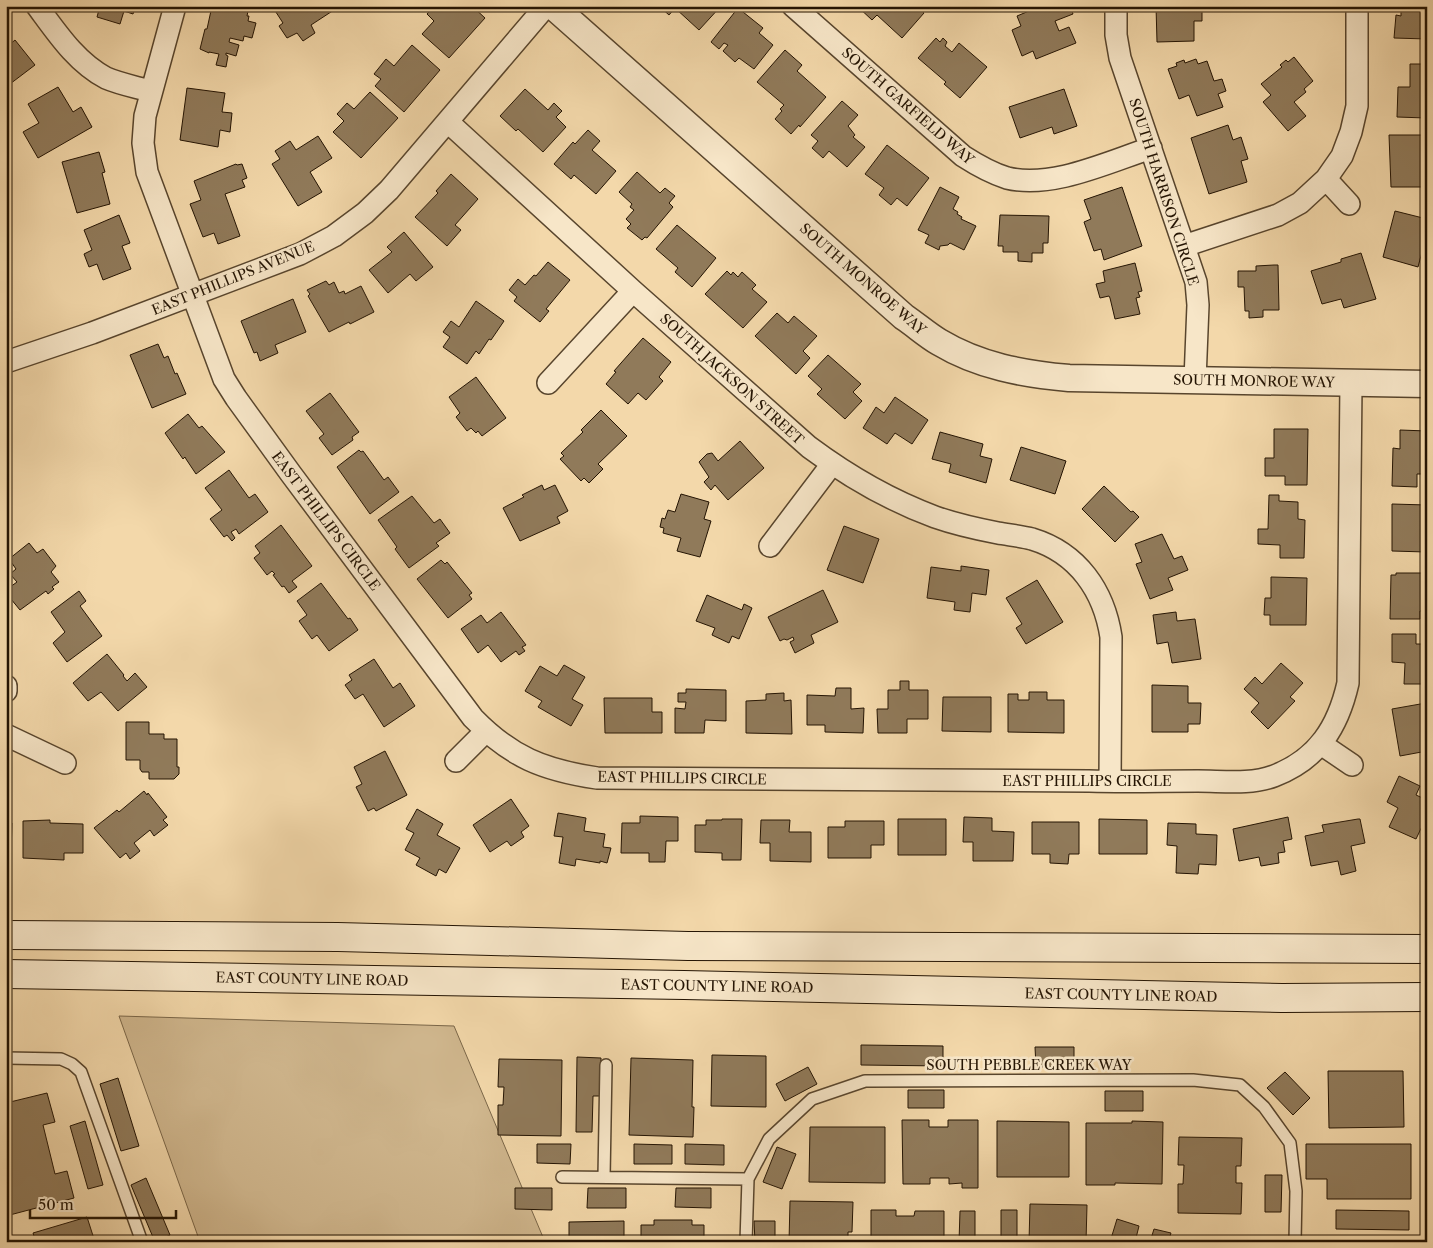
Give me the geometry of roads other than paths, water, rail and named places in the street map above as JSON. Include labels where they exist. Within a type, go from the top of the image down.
[{"type":"main road","points":[[6,935],[338,937],[688,946],[1427,949]]},
{"type":"main road","name":"EAST COUNTY LINE ROAD","points":[[6,974],[684,985],[1272,998],[1427,997]]},
{"type":"street","points":[[37,6],[74,54],[89,67],[106,78],[150,92]]},
{"type":"street","name":"EAST PHILLIPS CIRCLE","points":[[175,6],[150,92],[145,116],[143,143],[147,172],[224,379],[236,398],[473,718],[486,731],[510,749],[537,764],[567,773],[597,778],[1110,781],[1250,781],[1272,776],[1294,766],[1310,755],[1321,744],[1344,704],[1348,683],[1351,383]]},
{"type":"street","name":"EAST PHILLIPS AVENUE","points":[[6,362],[92,333],[300,254],[334,236],[365,213],[389,190],[546,6]]},
{"type":"street","name":"SOUTH MONROE WAY","points":[[553,6],[904,317],[938,342],[971,358],[998,368],[1032,375],[1068,378],[1427,384]]},
{"type":"street","name":"SOUTH GARFIELD WAY","points":[[793,6],[962,156],[983,169],[1008,178],[1032,181],[1054,179],[1151,148]]},
{"type":"street","name":"SOUTH HARRISON CIRCLE","points":[[1116,6],[1116,35],[1120,58],[1196,282],[1198,306],[1195,380]]},
{"type":"street","points":[[1184,246],[1278,215],[1300,202],[1326,179],[1342,156],[1352,132],[1357,106],[1357,6]]},
{"type":"street","name":"SOUTH JACKSON STREET","points":[[448,122],[633,291],[809,447],[832,464],[903,504],[937,517],[1032,539],[1052,547],[1071,560],[1089,578],[1100,596],[1108,618],[1111,637],[1110,781]]},
{"type":"street","points":[[1326,179],[1349,204]]},
{"type":"street","points":[[548,383],[633,291]]},
{"type":"street","points":[[770,546],[832,464]]},
{"type":"street","points":[[6,686],[6,691]]},
{"type":"street","points":[[456,761],[486,731]]},
{"type":"street","points":[[6,735],[65,763]]},
{"type":"street","points":[[1321,744],[1352,765]]},
{"type":"lane","points":[[6,1058],[61,1059],[72,1064],[81,1072],[142,1242]]},
{"type":"lane","points":[[604,1177],[606,1065]]},
{"type":"lane","name":"SOUTH PEBBLE CREEK WAY","points":[[746,1242],[748,1179],[769,1138],[812,1099],[865,1081],[1193,1080],[1240,1086],[1264,1108],[1290,1143],[1296,1191],[1295,1242]]},
{"type":"lane","points":[[562,1177],[748,1179]]}]
